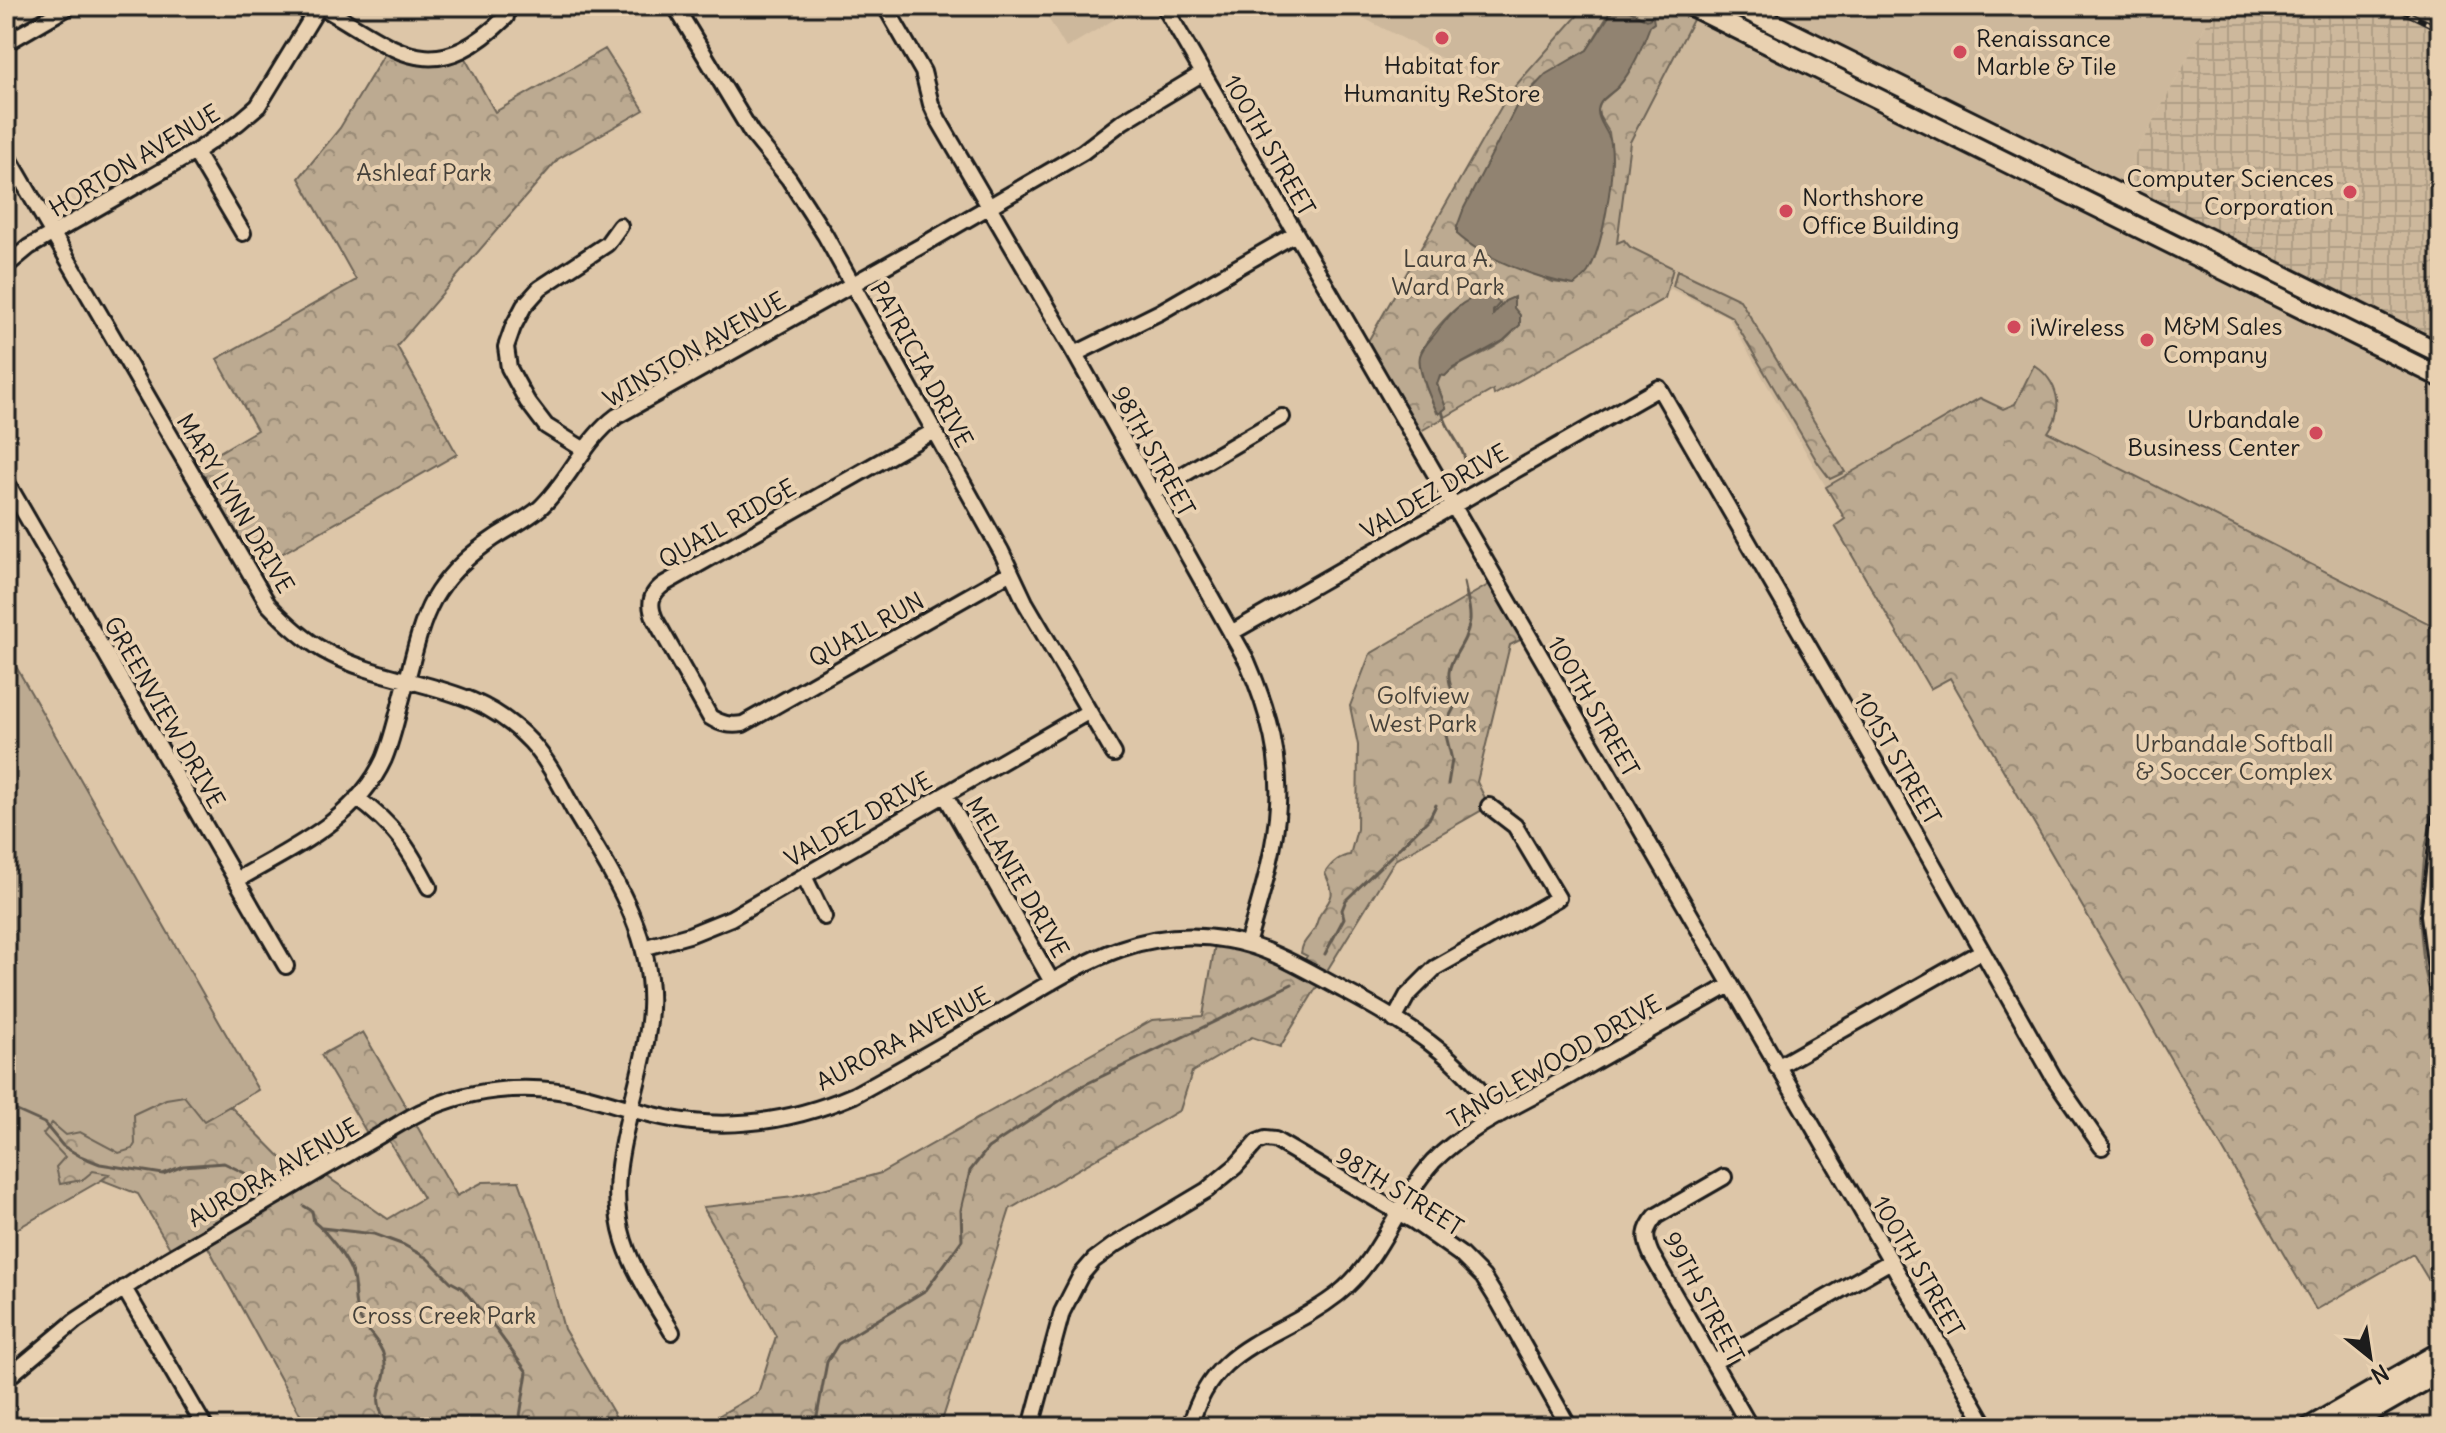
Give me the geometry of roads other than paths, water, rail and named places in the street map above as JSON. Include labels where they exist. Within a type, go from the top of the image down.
[{"type":"main road","points":[[1691,6],[2440,377]]},
{"type":"main road","points":[[1738,6],[2440,353]]},
{"type":"main road","points":[[2335,1424],[2440,1352]]},
{"type":"main road","points":[[2310,1427],[2335,1424],[2440,1372]]},
{"type":"street","points":[[6,43],[70,6]]},
{"type":"street","points":[[319,6],[403,53],[429,59],[461,51],[484,38],[506,17]]},
{"type":"street","name":"HORTON AVENUE","points":[[9,263],[52,234],[221,137],[258,106],[319,6]]},
{"type":"street","name":"PATRICIA DRIVE","points":[[675,6],[751,132],[789,179],[853,285],[1114,754]]},
{"type":"street","name":"98TH STREET","points":[[885,6],[923,72],[938,119],[1075,354],[1231,633],[1260,692],[1273,734],[1279,793],[1273,853],[1247,944]]},
{"type":"street","name":"100TH STREET","points":[[1164,6],[1987,1427]]},
{"type":"street","name":"WINSTON AVENUE","points":[[237,880],[326,827],[357,798],[384,758],[424,620],[438,592],[473,554],[539,509],[600,429],[617,416],[1083,152],[1122,122],[1203,73]]},
{"type":"street","points":[[195,152],[243,233]]},
{"type":"street","name":"MARY LYNN DRIVE","points":[[6,153],[268,604],[293,630],[324,651],[384,674],[471,698],[503,716],[530,741],[554,775],[623,893],[643,948],[650,1009],[644,1058],[618,1167],[618,1214],[623,1240],[635,1267],[672,1332]]},
{"type":"street","points":[[583,449],[546,426],[527,401],[509,368],[506,347],[524,306],[540,288],[607,244],[620,226]]},
{"type":"street","points":[[1075,354],[1160,312],[1295,234]]},
{"type":"street","name":"VALDEZ DRIVE","points":[[1231,633],[1659,388]]},
{"type":"street","name":"101ST STREET","points":[[1659,388],[2054,1078],[2102,1147]]},
{"type":"street","points":[[1152,493],[1282,417]]},
{"type":"street","name":"QUAIL RIDGE","points":[[743,724],[727,725],[710,717],[651,610],[651,598],[656,590],[934,431]]},
{"type":"street","name":"GREENVIEW DRIVE","points":[[6,481],[286,966]]},
{"type":"street","name":"QUAIL RUN","points":[[743,724],[1011,572]]},
{"type":"street","name":"VALDEZ DRIVE","points":[[643,948],[689,935],[731,918],[1088,712]]},
{"type":"street","name":"MELANIE DRIVE","points":[[945,795],[1052,982]]},
{"type":"street","points":[[357,798],[393,827],[412,854],[429,887]]},
{"type":"street","points":[[1394,1020],[1416,986],[1435,968],[1558,898],[1515,826],[1489,806]]},
{"type":"street","points":[[2440,819],[2429,915],[2440,1003]]},
{"type":"street","points":[[804,876],[824,917]]},
{"type":"street","name":"AURORA AVENUE","points":[[6,1379],[75,1321],[174,1255],[423,1111],[462,1097],[512,1089],[537,1089],[562,1091],[692,1122],[723,1124],[784,1118],[829,1105],[866,1088],[1114,949],[1159,938],[1205,937],[1247,944],[1271,952],[1359,999],[1446,1053],[1483,1093],[1498,1116]]},
{"type":"street","points":[[1777,1067],[1982,951]]},
{"type":"street","name":"TANGLEWOOD DRIVE","points":[[1190,1427],[1198,1401],[1209,1381],[1224,1364],[1242,1350],[1314,1311],[1338,1294],[1367,1264],[1434,1162],[1498,1116],[1730,985]]},
{"type":"street","name":"98TH STREET","points":[[1031,1427],[1062,1312],[1078,1278],[1094,1260],[1113,1246],[1207,1190],[1236,1166],[1257,1142],[1264,1139],[1275,1140],[1399,1213],[1460,1254],[1483,1277],[1569,1427]]},
{"type":"street","name":"99TH STREET","points":[[1724,1177],[1656,1216],[1645,1234],[1651,1254],[1750,1427]]},
{"type":"street","points":[[1714,1362],[1891,1261]]},
{"type":"street","points":[[124,1288],[205,1427]]},
{"type":"waterway","points":[[1442,411],[1466,464]]},
{"type":"waterway","points":[[1448,784],[1452,760],[1444,727],[1457,702],[1451,688],[1450,667],[1470,620],[1464,582]]},
{"type":"waterway","points":[[1325,954],[1344,918],[1342,910],[1346,900],[1429,819],[1436,805]]},
{"type":"waterway","points":[[815,1427],[827,1362],[838,1344],[926,1290],[962,1240],[961,1210],[970,1171],[988,1148],[1082,1086],[1292,984]]},
{"type":"waterway","points":[[6,1106],[44,1123],[63,1146],[100,1164],[163,1174],[183,1166],[224,1163],[257,1179]]},
{"type":"waterway","points":[[304,1206],[312,1211],[314,1222],[331,1239],[347,1263],[353,1277],[358,1314],[382,1351],[385,1367],[379,1404],[389,1427]]},
{"type":"waterway","points":[[322,1228],[374,1234],[404,1245],[427,1258],[451,1282],[462,1288],[527,1372],[520,1416],[531,1427]]},
{"type":"railway","points":[[2393,6],[2440,29]]},
{"type":"place","name":"Habitat for Humanity ReStore","points":[[1442,38]]},
{"type":"place","name":"Renaissance Marble & Tile","points":[[1960,52]]},
{"type":"place","name":"Computer Sciences Corporation","points":[[2350,192]]},
{"type":"place","name":"Northshore Office Building","points":[[1786,211]]},
{"type":"place","name":"iWireless","points":[[2014,327]]},
{"type":"place","name":"M&M Sales Company","points":[[2147,340]]},
{"type":"place","name":"Urbandale Business Center","points":[[2316,433]]},
{"type":"park label","name":"Ashleaf Park","points":[[424,172]]},
{"type":"park label","name":"Laura A. Ward Park","points":[[1448,272]]},
{"type":"park label","name":"Golfview West Park","points":[[1423,709]]},
{"type":"park label","name":"Urbandale Softball & Soccer Complex","points":[[2234,757]]},
{"type":"park label","name":"Cross Creek Park","points":[[444,1315]]}]
